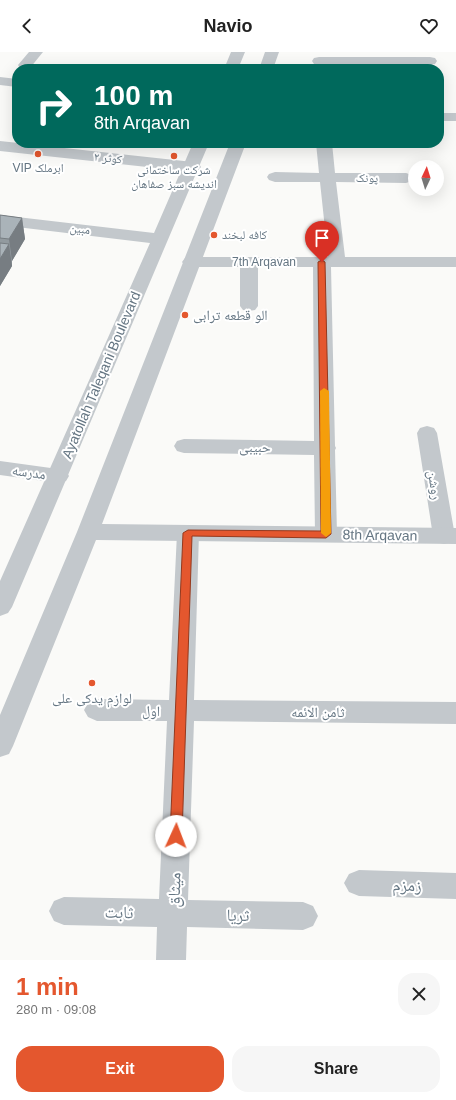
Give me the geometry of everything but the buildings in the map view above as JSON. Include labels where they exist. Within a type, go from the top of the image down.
[{"type":"street","points":[[25,64],[36,52]]},
{"type":"street","points":[[222,52],[238,53],[233,64]]},
{"type":"street","points":[[268,64],[272,52]]},
{"type":"street","points":[[318,61],[370,64]]},
{"type":"street","points":[[398,64],[430,61]]},
{"type":"street","points":[[0,81],[12,82]]},
{"type":"street","points":[[444,118],[455,120]]},
{"type":"street","name":"کوثر ۲","points":[[0,146],[12,147]]},
{"type":"street","name":"کوثر ۲","points":[[18,148],[193,167]]},
{"type":"street","name":"Ayatollah Taleqani Boulevard","points":[[0,607],[160,239],[193,167],[199,148]]},
{"type":"street","points":[[0,746],[88,532],[236,148]]},
{"type":"street","points":[[325,148],[328,177],[330,262],[326,448],[326,534]]},
{"type":"street","name":"پونک","points":[[275,177],[406,178]]},
{"type":"street","name":"مبین","points":[[0,220],[160,239]]},
{"type":"street","name":"7th Arqavan","points":[[191,262],[456,262]]},
{"type":"street","points":[[249,262],[249,306]]},
{"type":"street","name":"روشن","points":[[427,433],[450,536]]},
{"type":"street","name":"حبیبی","points":[[184,446],[326,448]]},
{"type":"street","name":"مدرسه","points":[[0,468],[58,476]]},
{"type":"street","name":"8th Arqavan","points":[[88,532],[450,536]]},
{"type":"street","name":"میثاق","points":[[171,960],[188,533]]},
{"type":"street","name":"اول","points":[[97,710],[181,711]]},
{"type":"street","name":"ثامن الائمه","points":[[181,711],[456,713]]},
{"type":"street","name":"زمزم","points":[[359,883],[456,886]]},
{"type":"street","name":"ثابت","points":[[64,911],[173,914]]},
{"type":"street","name":"ثریا","points":[[173,914],[303,916]]},
{"type":"slow traffic","points":[[324,391],[326,533]]},
{"type":"place","name":"VIP ابرملک","points":[[38,154]]},
{"type":"place","name":"شرکت ساختمانی اندیشه سبز صفاهان","points":[[174,156]]},
{"type":"place","name":"کافه لبخند","points":[[214,235]]},
{"type":"place","name":"الو قطعه ترابی","points":[[185,315]]},
{"type":"place","name":"لوازم یدکی علی","points":[[92,683]]},
{"type":"route","points":[[176,836],[188,533],[326,534],[326,448],[322,262]]}]
